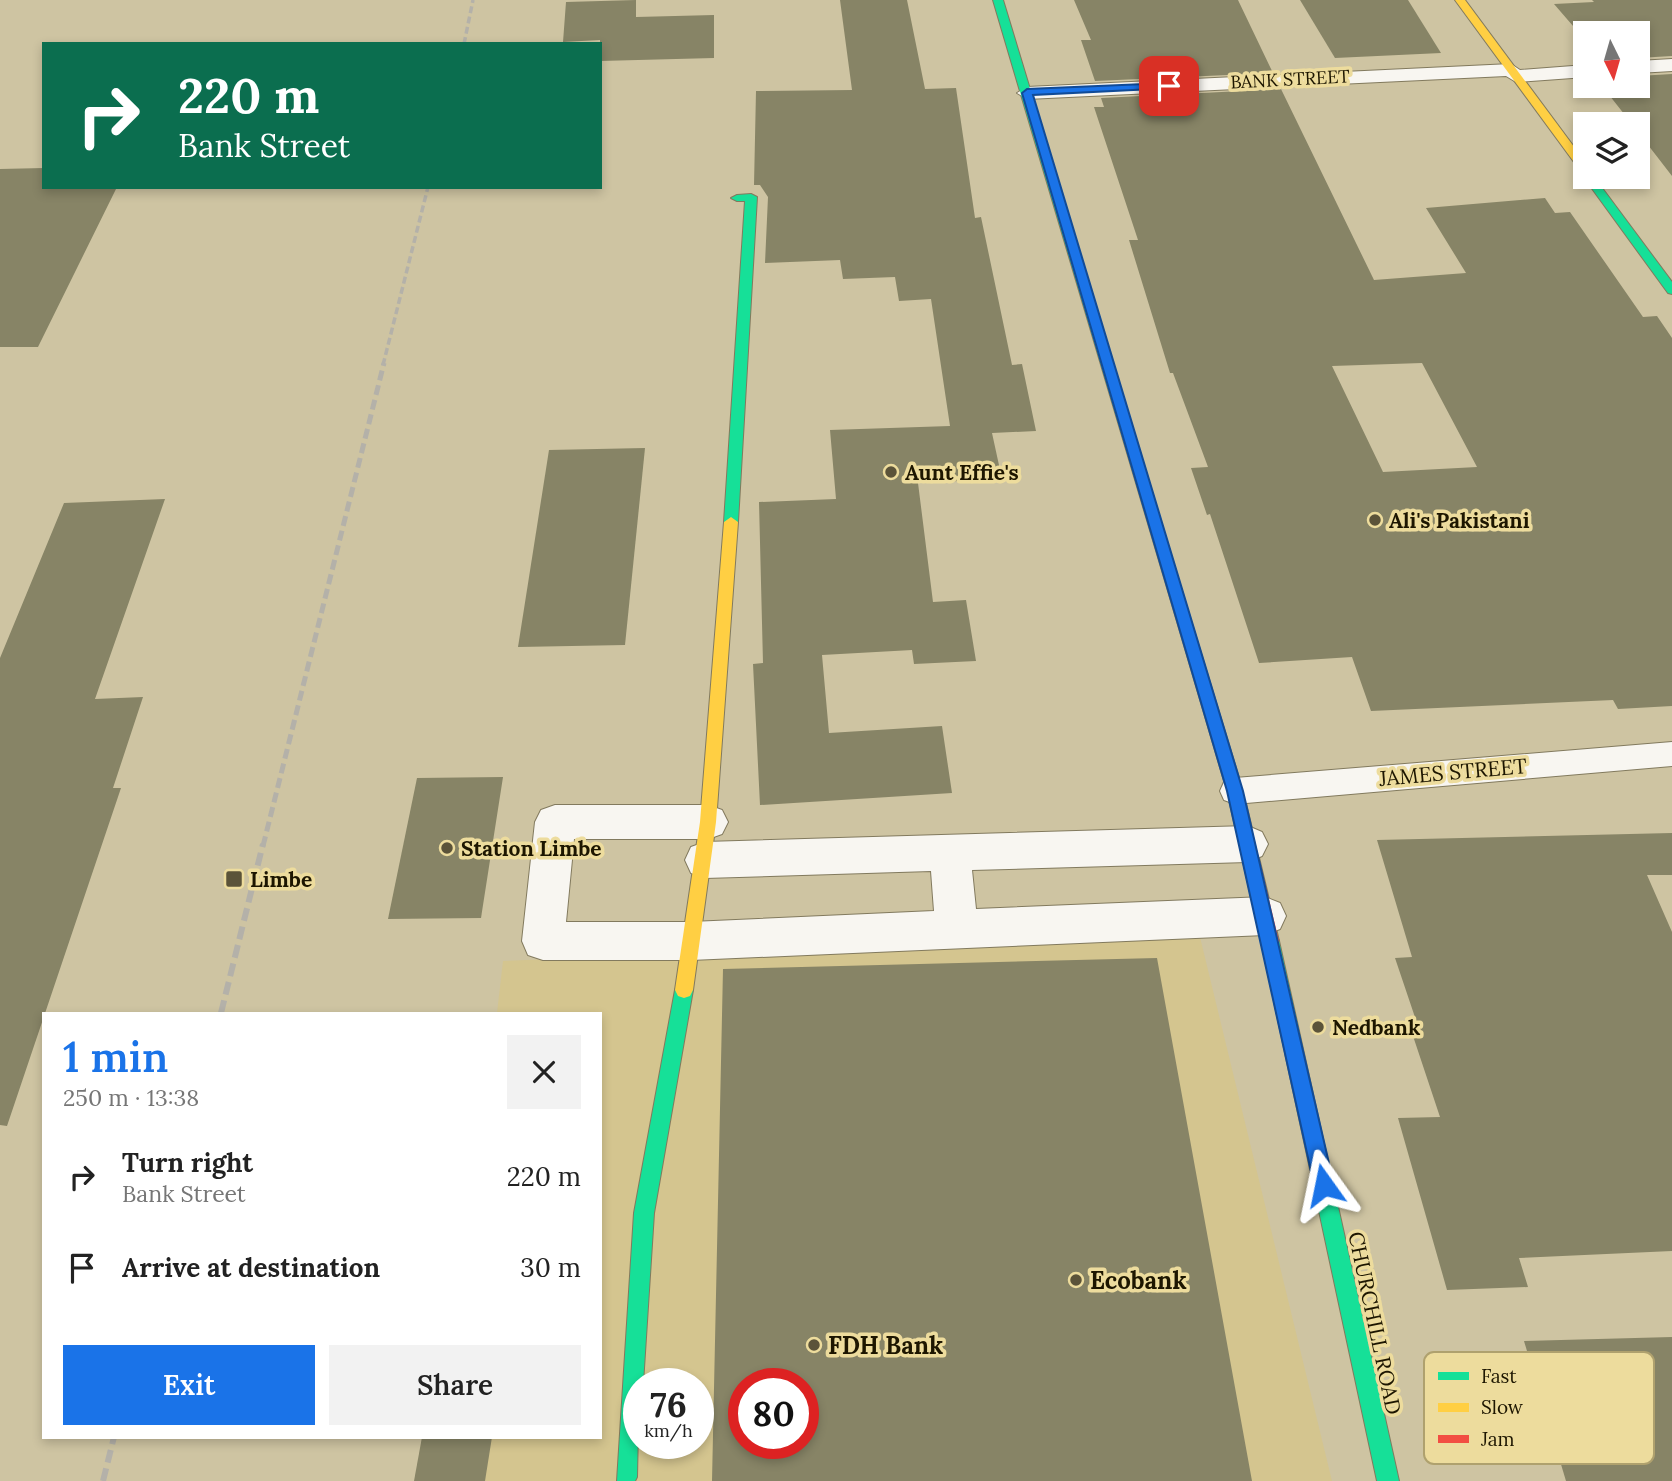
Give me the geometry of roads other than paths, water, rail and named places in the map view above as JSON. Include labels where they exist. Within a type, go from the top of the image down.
[{"type":"main road","name":"CHURCHILL ROAD","points":[[998,0],[1235,791],[1265,916],[1388,1481]]},
{"type":"main road","points":[[1460,0],[1573,153]]},
{"type":"main road","points":[[1598,189],[1672,290]]},
{"type":"main road","points":[[626,1477],[644,1213],[679,1026],[706,841],[740,413],[751,197],[737,198]]},
{"type":"street","points":[[1248,844],[950,853],[706,841],[555,822],[543,941],[691,941],[1265,916]]},
{"type":"street","points":[[950,853],[957,930]]},
{"type":"lane","points":[[1650,66],[1672,65]]},
{"type":"lane","name":"BANK STREET","points":[[1027,93],[1573,71]]},
{"type":"lane","name":"JAMES STREET","points":[[1235,791],[1672,754]]},
{"type":"railway","points":[[464,42],[473,0]]},
{"type":"railway","points":[[383,365],[427,189]]},
{"type":"railway","points":[[263,846],[384,363]]},
{"type":"railway","points":[[221,1012],[263,844]]},
{"type":"railway","points":[[103,1481],[114,1439]]},
{"type":"place","name":"Aunt Effie's","points":[[891,472]]},
{"type":"place","name":"Ali's Pakistani","points":[[1375,520]]},
{"type":"place","name":"Station Limbe","points":[[447,848]]},
{"type":"place","name":"Limbe","points":[[234,879]]},
{"type":"place","name":"Nedbank","points":[[1318,1027]]},
{"type":"place","name":"Ecobank","points":[[1076,1280]]},
{"type":"place","name":"FDH Bank","points":[[814,1345]]}]
